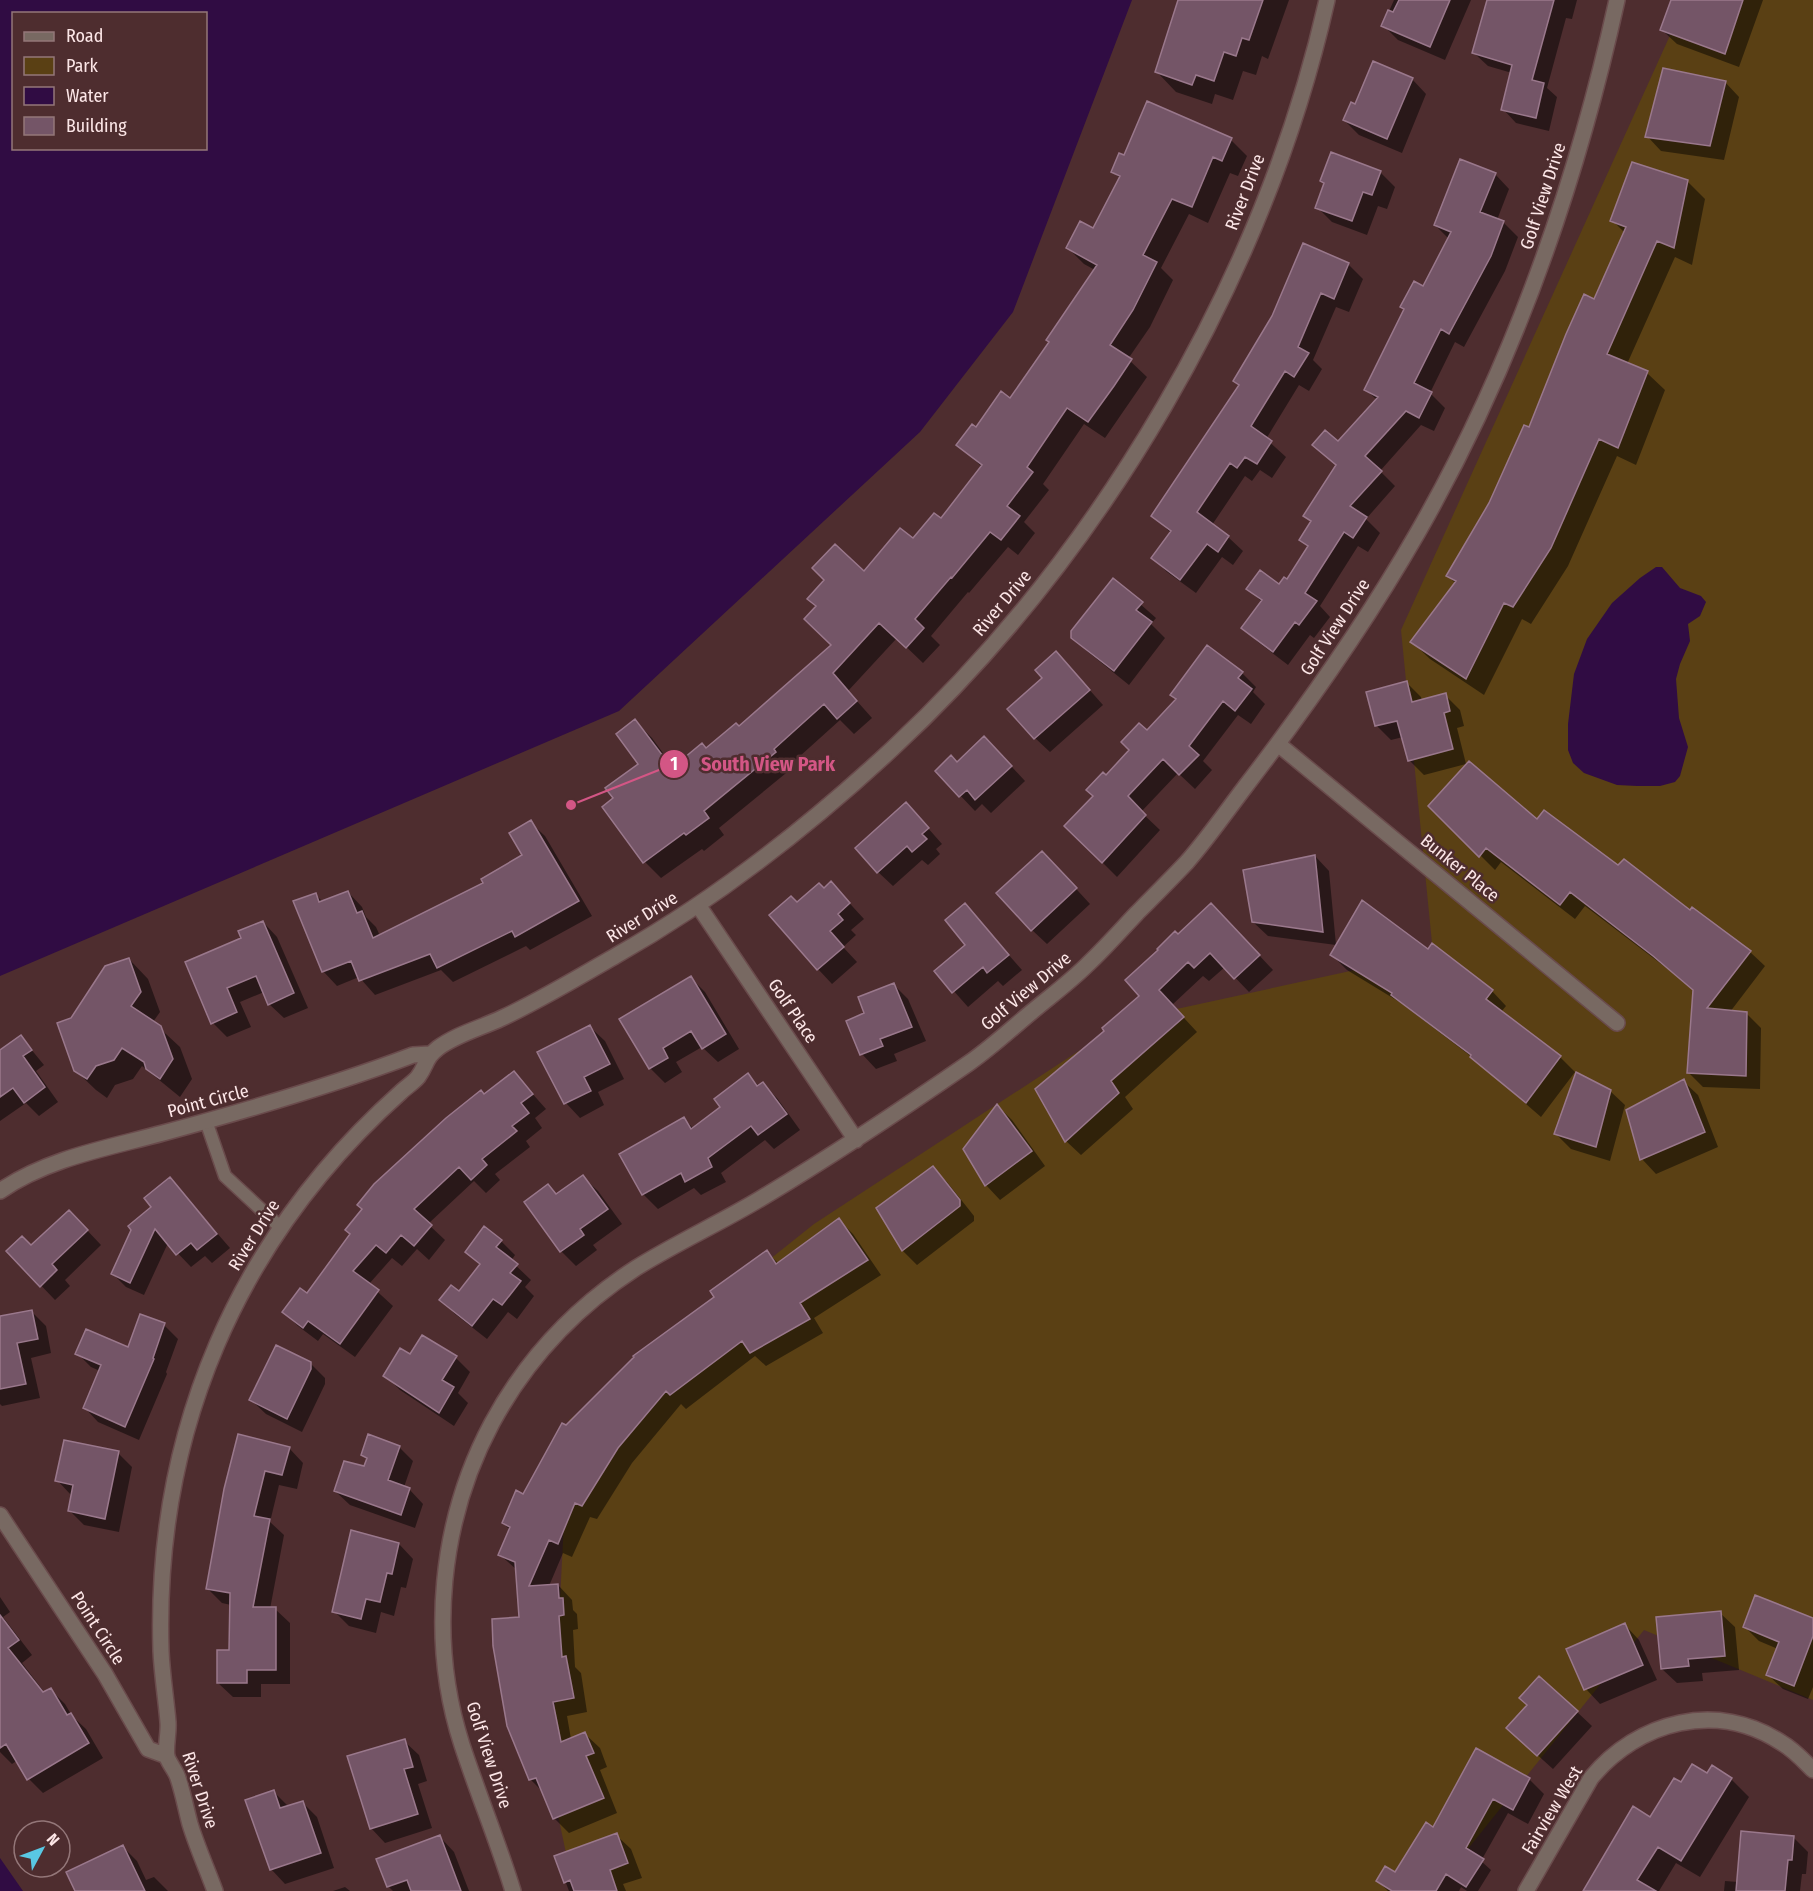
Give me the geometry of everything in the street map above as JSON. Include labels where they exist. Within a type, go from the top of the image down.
[{"type":"street","name":"River Drive","points":[[215,1891],[191,1829],[177,1773],[167,1756],[169,1730],[162,1672],[160,1614],[162,1556],[179,1456],[191,1414],[210,1359],[234,1306],[262,1255],[299,1201],[335,1156],[375,1115],[419,1076],[430,1054],[453,1039],[502,1018],[623,952],[698,904],[765,856],[832,803],[904,738],[1014,621],[1067,554],[1116,484],[1203,336],[1240,259],[1272,180],[1300,99],[1327,0]]},
{"type":"street","name":"Golf View Drive","points":[[513,1891],[462,1743],[449,1694],[443,1644],[445,1572],[454,1522],[469,1474],[489,1428],[535,1358],[594,1298],[635,1269],[741,1211],[856,1140],[976,1058],[1088,964],[1189,859],[1333,669],[1419,530],[1463,448],[1498,374],[1537,277],[1568,189],[1600,76],[1617,0]]},
{"type":"street","name":"Bunker Place","points":[[1278,744],[1617,1023]]},
{"type":"street","name":"Golf Place","points":[[698,904],[856,1140]]},
{"type":"street","name":"Point Circle","points":[[0,1191],[15,1181],[56,1163],[292,1098],[413,1055],[430,1054]]},
{"type":"street","name":"Point Circle","points":[[0,1515],[105,1674],[148,1749],[167,1756]]},
{"type":"street","name":"Fairview West","points":[[1526,1891],[1591,1778],[1626,1744],[1655,1729],[1687,1721],[1736,1723],[1781,1742],[1813,1770]]},
{"type":"lane","points":[[206,1121],[225,1176],[281,1228]]},
{"type":"green space","points":[[1686,0],[1813,0],[1813,1700],[1644,1630],[1434,1891],[574,1891],[551,1782],[569,1420],[814,1224],[1126,1020],[1433,953],[1401,630]]},
{"type":"water","points":[[0,0],[1132,0],[1013,312],[920,432],[619,711],[0,976]]},
{"type":"water","points":[[1656,567],[1662,567],[1680,588],[1701,596],[1706,602],[1700,616],[1688,624],[1690,641],[1676,679],[1679,718],[1688,747],[1680,776],[1675,782],[1660,786],[1617,785],[1584,773],[1573,763],[1568,750],[1568,724],[1574,674],[1587,639],[1612,603]]},
{"type":"water","points":[[0,1858],[12,1875],[12,1879],[15,1879],[23,1891],[0,1891]]},
{"type":"building","points":[[1178,0],[1263,0],[1249,40],[1242,38],[1236,56],[1224,52],[1214,81],[1196,75],[1192,85],[1155,72]]},
{"type":"building","points":[[1399,0],[1450,0],[1430,47],[1381,26],[1388,10],[1393,12]]},
{"type":"building","points":[[1487,0],[1554,0],[1532,80],[1544,83],[1536,118],[1501,110],[1512,65],[1472,53]]},
{"type":"building","points":[[1671,0],[1743,0],[1725,54],[1660,30]]},
{"type":"building","points":[[1373,61],[1413,78],[1387,139],[1343,120],[1351,102],[1355,104]]},
{"type":"building","points":[[1663,68],[1726,81],[1710,146],[1645,137]]},
{"type":"building","points":[[1147,101],[1232,138],[1222,161],[1213,157],[1192,207],[1172,199],[1143,255],[1157,262],[1133,310],[1110,345],[1132,359],[1088,422],[1067,408],[1027,467],[1033,472],[1007,506],[1020,516],[1001,540],[990,532],[951,577],[915,619],[924,628],[906,648],[879,623],[833,673],[857,701],[837,719],[824,704],[774,749],[776,752],[704,811],[709,818],[643,863],[602,807],[613,798],[605,788],[638,764],[616,734],[635,719],[672,768],[702,743],[706,748],[736,723],[739,726],[831,645],[804,619],[816,606],[807,599],[824,580],[812,568],[835,544],[864,571],[900,528],[913,538],[934,513],[941,518],[982,465],[956,445],[972,424],[976,427],[1001,391],[1010,398],[1049,342],[1046,340],[1097,265],[1066,248],[1080,221],[1093,228],[1120,176],[1111,172],[1119,153],[1124,155]]},
{"type":"building","points":[[1331,152],[1381,171],[1372,195],[1363,192],[1352,221],[1315,208],[1324,183],[1320,181]]},
{"type":"building","points":[[1460,159],[1496,173],[1480,212],[1504,221],[1491,256],[1449,334],[1441,329],[1414,383],[1432,392],[1419,418],[1406,411],[1365,456],[1382,471],[1350,506],[1367,517],[1353,538],[1344,532],[1305,593],[1317,601],[1299,625],[1295,622],[1273,652],[1241,628],[1262,600],[1246,589],[1260,570],[1279,584],[1284,577],[1287,579],[1308,546],[1299,540],[1311,521],[1303,516],[1336,465],[1312,445],[1325,430],[1338,441],[1378,397],[1364,390],[1404,309],[1400,307],[1414,281],[1423,286],[1451,232],[1434,225]]},
{"type":"building","points":[[1632,162],[1688,180],[1674,248],[1657,241],[1607,354],[1648,371],[1618,448],[1599,439],[1551,548],[1513,607],[1504,603],[1466,679],[1410,642],[1456,581],[1446,576],[1489,503],[1524,425],[1529,427],[1584,294],[1594,299],[1626,227],[1610,221]]},
{"type":"building","points":[[1303,243],[1349,263],[1334,299],[1321,293],[1298,347],[1309,353],[1294,377],[1285,371],[1251,426],[1272,441],[1257,464],[1245,457],[1237,468],[1230,463],[1197,512],[1229,536],[1218,552],[1207,544],[1180,580],[1151,558],[1171,531],[1151,516],[1239,385],[1233,381],[1272,316]]},
{"type":"building","points":[[1113,578],[1143,602],[1136,610],[1152,622],[1114,671],[1071,638],[1071,631]]},
{"type":"building","points":[[1207,645],[1243,672],[1238,678],[1252,689],[1235,711],[1223,701],[1189,746],[1199,755],[1179,775],[1163,759],[1128,796],[1146,815],[1102,863],[1064,826],[1093,796],[1086,790],[1103,772],[1106,775],[1129,750],[1121,742],[1139,723],[1147,730],[1176,699],[1170,695]]},
{"type":"building","points":[[1056,651],[1090,690],[1034,739],[1007,709],[1042,678],[1035,670]]},
{"type":"building","points":[[1407,681],[1412,702],[1446,693],[1450,711],[1444,713],[1453,749],[1408,761],[1397,721],[1375,726],[1366,692]]},
{"type":"building","points":[[984,736],[1012,766],[975,800],[967,790],[959,797],[935,771],[951,755],[957,762]]},
{"type":"building","points":[[1469,761],[1537,819],[1544,810],[1618,865],[1624,859],[1690,910],[1692,907],[1751,951],[1707,1008],[1747,1012],[1746,1076],[1687,1073],[1693,990],[1570,892],[1560,905],[1486,848],[1479,857],[1428,806]]},
{"type":"building","points":[[906,802],[929,828],[922,834],[927,839],[912,852],[907,846],[877,873],[855,848]]},
{"type":"building","points":[[531,820],[579,901],[515,937],[512,931],[437,968],[430,954],[359,981],[351,961],[322,972],[293,901],[316,893],[319,902],[348,891],[357,913],[362,911],[373,938],[483,883],[481,879],[522,855],[509,833]]},
{"type":"building","points":[[1042,851],[1077,888],[1031,931],[996,893]]},
{"type":"building","points":[[1315,855],[1323,932],[1252,922],[1243,870]]},
{"type":"building","points":[[831,881],[850,903],[838,914],[843,920],[830,931],[844,947],[817,970],[769,915],[791,896],[797,902],[819,883],[824,888]]},
{"type":"building","points":[[1362,900],[1428,949],[1432,943],[1493,990],[1486,999],[1561,1056],[1526,1103],[1470,1057],[1471,1055],[1391,995],[1392,993],[1330,955]]},
{"type":"building","points":[[965,903],[1009,955],[987,973],[983,967],[952,993],[934,971],[965,945],[945,920]]},
{"type":"building","points":[[1211,903],[1260,955],[1234,979],[1210,953],[1194,968],[1188,962],[1159,990],[1184,1017],[1111,1081],[1119,1093],[1065,1142],[1035,1089],[1104,1031],[1102,1028],[1139,996],[1125,980],[1175,931],[1178,934]]},
{"type":"building","points":[[263,921],[294,993],[268,1005],[256,976],[227,988],[237,1012],[211,1024],[185,962],[241,938],[238,931]]},
{"type":"building","points":[[129,958],[141,992],[131,1006],[161,1026],[173,1059],[160,1079],[146,1069],[144,1062],[122,1048],[114,1060],[96,1066],[87,1079],[74,1071],[57,1023],[71,1018],[105,966]]},
{"type":"building","points":[[691,976],[726,1034],[702,1049],[691,1031],[663,1048],[668,1058],[649,1069],[619,1019]]},
{"type":"building","points":[[894,983],[912,1027],[880,1039],[883,1046],[860,1055],[846,1021],[864,1013],[858,997]]},
{"type":"building","points":[[590,1025],[610,1064],[584,1077],[591,1091],[564,1104],[537,1052]]},
{"type":"building","points":[[21,1035],[32,1050],[23,1056],[45,1087],[24,1103],[13,1088],[0,1097],[0,1050]]},
{"type":"building","points":[[514,1071],[533,1094],[521,1103],[529,1113],[512,1126],[517,1131],[482,1159],[487,1165],[471,1180],[459,1167],[414,1209],[432,1225],[414,1246],[401,1235],[386,1253],[376,1245],[353,1271],[379,1290],[340,1344],[308,1321],[303,1328],[282,1312],[300,1288],[307,1293],[350,1234],[345,1230],[362,1209],[357,1205],[374,1184],[446,1118],[481,1090],[484,1094]]},
{"type":"building","points":[[1576,1072],[1611,1090],[1596,1147],[1554,1134]]},
{"type":"building","points":[[748,1073],[757,1086],[763,1082],[787,1114],[758,1135],[751,1126],[708,1158],[712,1167],[685,1182],[681,1173],[642,1195],[619,1154],[684,1117],[691,1129],[720,1107],[714,1099]]},
{"type":"building","points":[[1684,1079],[1705,1132],[1640,1160],[1626,1110]]},
{"type":"building","points":[[997,1104],[1032,1151],[985,1186],[963,1149]]},
{"type":"building","points":[[933,1166],[960,1200],[960,1206],[902,1251],[876,1208]]},
{"type":"building","points":[[583,1175],[608,1209],[580,1229],[584,1235],[560,1252],[524,1202],[548,1184],[556,1194]]},
{"type":"building","points":[[170,1177],[217,1234],[197,1250],[191,1243],[176,1255],[155,1229],[130,1283],[111,1274],[131,1230],[128,1226],[151,1207],[144,1198]]},
{"type":"building","points":[[69,1210],[88,1230],[52,1264],[57,1270],[40,1287],[6,1251],[22,1236],[31,1245]]},
{"type":"building","points":[[839,1218],[868,1260],[800,1303],[810,1319],[750,1353],[742,1341],[670,1395],[666,1391],[618,1448],[582,1506],[575,1503],[558,1544],[549,1540],[529,1586],[558,1584],[559,1598],[563,1598],[564,1615],[559,1616],[562,1657],[566,1656],[574,1698],[553,1702],[561,1742],[585,1732],[594,1753],[586,1756],[604,1798],[553,1819],[536,1778],[529,1780],[507,1726],[493,1646],[492,1619],[519,1617],[515,1562],[498,1555],[510,1527],[502,1523],[516,1490],[523,1494],[562,1423],[566,1425],[633,1356],[714,1297],[710,1291],[767,1250],[776,1264]]},
{"type":"building","points":[[484,1226],[502,1240],[496,1247],[518,1264],[510,1273],[521,1281],[502,1305],[493,1299],[472,1326],[439,1300],[451,1285],[459,1291],[480,1264],[465,1252]]},
{"type":"building","points":[[32,1310],[38,1339],[17,1343],[26,1384],[0,1389],[0,1316]]},
{"type":"building","points":[[140,1314],[165,1323],[154,1359],[125,1427],[83,1408],[101,1365],[75,1354],[86,1329],[128,1347]]},
{"type":"building","points":[[422,1335],[457,1356],[442,1380],[454,1387],[439,1413],[383,1376],[400,1348],[410,1354]]},
{"type":"building","points":[[276,1345],[311,1362],[311,1369],[287,1419],[249,1400]]},
{"type":"building","points":[[238,1434],[290,1447],[282,1475],[265,1471],[254,1516],[270,1519],[253,1607],[276,1607],[276,1670],[247,1670],[247,1683],[217,1683],[217,1650],[229,1650],[230,1593],[206,1589],[224,1489]]},
{"type":"building","points":[[368,1434],[400,1446],[388,1480],[410,1488],[401,1515],[334,1491],[344,1461],[364,1466],[367,1458],[361,1455]]},
{"type":"building","points":[[64,1440],[119,1451],[105,1519],[68,1511],[73,1485],[55,1481]]},
{"type":"building","points":[[351,1530],[399,1543],[392,1574],[387,1573],[380,1602],[366,1599],[361,1619],[332,1612]]},
{"type":"building","points":[[1755,1595],[1813,1618],[1813,1636],[1794,1686],[1766,1675],[1779,1642],[1743,1627]]},
{"type":"building","points":[[1721,1611],[1725,1656],[1688,1659],[1689,1666],[1661,1669],[1656,1617]]},
{"type":"building","points":[[0,1615],[19,1640],[8,1648],[43,1692],[51,1688],[67,1715],[71,1713],[89,1743],[27,1780],[6,1744],[0,1748]]},
{"type":"building","points":[[1625,1623],[1643,1665],[1584,1690],[1566,1649]]},
{"type":"building","points":[[1539,1676],[1578,1711],[1537,1756],[1506,1728],[1527,1705],[1519,1698]]},
{"type":"building","points":[[405,1739],[413,1767],[404,1769],[418,1814],[370,1829],[347,1756]]},
{"type":"building","points":[[1476,1748],[1530,1778],[1513,1810],[1493,1799],[1466,1848],[1484,1859],[1466,1887],[1446,1874],[1436,1891],[1392,1891],[1376,1881],[1385,1866],[1395,1872],[1426,1822],[1433,1827]]},
{"type":"building","points":[[1692,1764],[1707,1773],[1712,1765],[1732,1778],[1681,1861],[1658,1847],[1637,1880],[1656,1891],[1583,1891],[1633,1806],[1650,1817],[1674,1778],[1681,1782]]},
{"type":"building","points":[[274,1790],[280,1808],[303,1801],[321,1853],[270,1870],[245,1800]]},
{"type":"building","points":[[1741,1831],[1794,1836],[1792,1860],[1788,1860],[1785,1891],[1736,1891]]},
{"type":"building","points":[[617,1833],[628,1863],[610,1870],[617,1891],[574,1891],[570,1880],[564,1883],[554,1856]]},
{"type":"building","points":[[440,1835],[461,1891],[411,1891],[407,1880],[387,1887],[376,1859]]},
{"type":"building","points":[[123,1845],[145,1891],[75,1891],[69,1879],[72,1879],[72,1869]]},
{"type":"place","name":"South View Park","points":[[571,805]]}]
